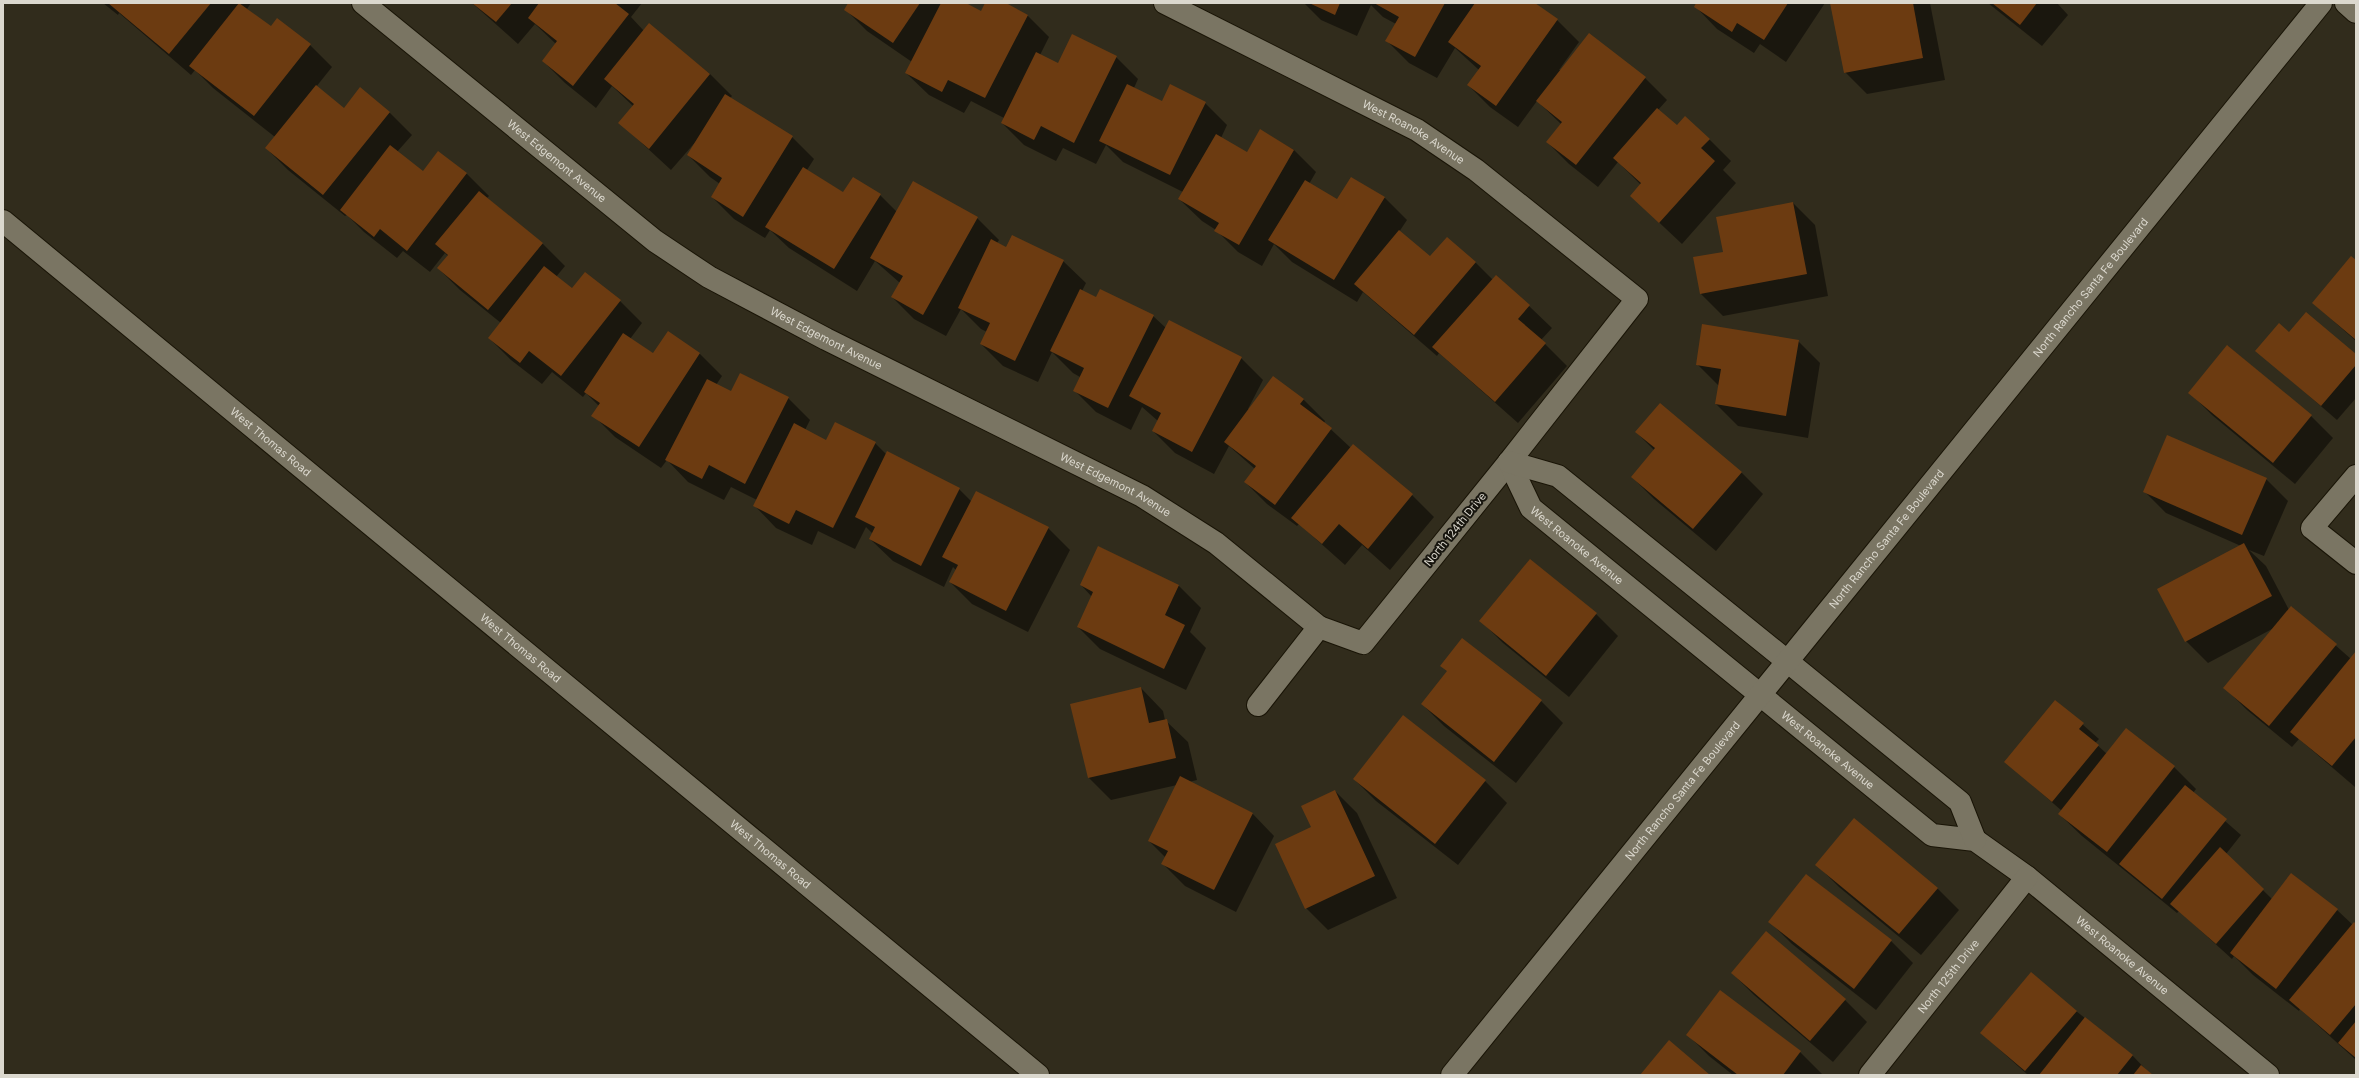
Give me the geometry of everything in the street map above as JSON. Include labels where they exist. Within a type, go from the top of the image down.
[{"type":"street","name":"West Edgemont Avenue","points":[[363,3],[649,236],[709,277],[826,339],[1142,496],[1216,543],[1319,626]]},
{"type":"street","name":"West Roanoke Avenue","points":[[1165,3],[1417,130],[1476,170],[1637,299]]},
{"type":"street","name":"North Rancho Santa Fe Boulevard","points":[[1452,1075],[2320,3]]},
{"type":"street","points":[[2346,3],[2356,12]]},
{"type":"street","name":"West Thomas Road","points":[[3,221],[1038,1075]]},
{"type":"street","name":"North 124th Drive","points":[[1319,626],[1363,643],[1509,462],[1637,299]]},
{"type":"street","points":[[1509,462],[1558,476],[1787,661],[1960,802],[1975,840]]},
{"type":"street","name":"West Roanoke Avenue","points":[[1509,462],[1531,508],[1761,694],[1932,835],[1975,840],[2027,878],[2268,1075]]},
{"type":"street","points":[[2356,476],[2312,528],[2356,563]]},
{"type":"street","points":[[1258,705],[1319,626]]},
{"type":"street","name":"North 125th Drive","points":[[1870,1075],[2027,878]]},
{"type":"building","points":[[108,3],[211,3],[169,54]]},
{"type":"building","points":[[239,3],[271,26],[277,18],[311,44],[254,116],[189,66]]},
{"type":"building","points":[[472,3],[512,3],[496,22]]},
{"type":"building","points":[[539,3],[615,3],[629,14],[573,86],[542,61],[557,41],[528,18]]},
{"type":"building","points":[[848,3],[920,3],[893,43],[844,10]]},
{"type":"building","points":[[941,3],[966,3],[981,11],[985,3],[1006,3],[1028,15],[985,98],[948,80],[942,92],[905,73]]},
{"type":"building","points":[[1309,3],[1340,3],[1335,15]]},
{"type":"building","points":[[1374,3],[1445,3],[1415,57],[1385,41],[1399,17]]},
{"type":"building","points":[[1475,3],[1535,3],[1558,19],[1496,106],[1467,85],[1481,66],[1448,42]]},
{"type":"building","points":[[1696,3],[1788,3],[1764,40],[1737,23],[1732,32],[1694,7]]},
{"type":"building","points":[[1830,3],[1913,3],[1923,58],[1844,73]]},
{"type":"building","points":[[1992,3],[2037,3],[2020,25]]},
{"type":"building","points":[[649,23],[710,74],[649,149],[618,123],[634,104],[604,79]]},
{"type":"building","points":[[1589,33],[1646,77],[1576,165],[1546,142],[1562,122],[1536,101]]},
{"type":"building","points":[[1072,34],[1117,56],[1074,143],[1041,126],[1034,140],[1001,123],[1036,52],[1058,63]]},
{"type":"building","points":[[1127,84],[1162,101],[1170,84],[1206,102],[1170,175],[1099,141]]},
{"type":"building","points":[[316,85],[344,108],[360,87],[390,112],[323,195],[265,148]]},
{"type":"building","points":[[725,94],[793,136],[743,217],[711,197],[722,178],[687,155]]},
{"type":"building","points":[[1657,108],[1677,125],[1685,116],[1710,139],[1701,148],[1715,161],[1659,223],[1630,196],[1641,183],[1613,158]]},
{"type":"building","points":[[1260,129],[1294,150],[1239,245],[1214,231],[1219,223],[1178,199],[1216,134],[1247,152]]},
{"type":"building","points":[[390,145],[423,171],[438,151],[467,173],[407,251],[380,229],[374,237],[340,210]]},
{"type":"building","points":[[803,167],[843,192],[853,177],[881,194],[834,269],[765,227]]},
{"type":"building","points":[[1351,177],[1385,197],[1334,280],[1268,240],[1305,180],[1337,199]]},
{"type":"building","points":[[913,181],[978,217],[923,315],[891,297],[903,276],[870,258]]},
{"type":"building","points":[[479,191],[543,243],[488,310],[437,268],[448,255],[435,244]]},
{"type":"building","points":[[1793,202],[1807,274],[1700,294],[1693,257],[1723,252],[1716,217]]},
{"type":"building","points":[[1399,230],[1430,256],[1447,237],[1476,262],[1414,335],[1354,284]]},
{"type":"building","points":[[1012,235],[1064,260],[1015,361],[980,344],[990,323],[958,308],[991,239],[1006,247]]},
{"type":"building","points":[[2351,256],[2356,260],[2356,340],[2312,303]]},
{"type":"building","points":[[544,266],[572,288],[585,272],[621,300],[561,376],[529,351],[520,363],[488,338]]},
{"type":"building","points":[[1496,275],[1530,305],[1518,319],[1546,343],[1495,402],[1432,347]]},
{"type":"building","points":[[1080,289],[1096,297],[1100,289],[1154,315],[1108,408],[1073,391],[1084,368],[1050,351]]},
{"type":"building","points":[[2306,312],[2356,354],[2356,365],[2321,406],[2255,351],[2279,323],[2289,332]]},
{"type":"building","points":[[1169,320],[1242,357],[1192,452],[1152,431],[1161,413],[1129,396]]},
{"type":"building","points":[[1702,324],[1799,340],[1786,416],[1715,404],[1721,369],[1696,365]]},
{"type":"building","points":[[668,331],[700,353],[639,447],[591,416],[600,403],[584,392],[623,333],[653,353]]},
{"type":"building","points":[[2227,345],[2312,415],[2273,463],[2188,393]]},
{"type":"building","points":[[740,373],[789,397],[745,484],[709,465],[702,479],[665,460],[707,379],[731,391]]},
{"type":"building","points":[[1273,376],[1304,399],[1300,404],[1332,428],[1275,505],[1244,482],[1256,466],[1224,442]]},
{"type":"building","points":[[1660,403],[1742,472],[1693,529],[1631,477],[1655,448],[1635,432]]},
{"type":"building","points":[[835,422],[876,442],[833,528],[796,510],[789,524],[753,506],[794,423],[826,440]]},
{"type":"building","points":[[2167,435],[2267,478],[2242,535],[2143,492]]},
{"type":"building","points":[[1353,444],[1413,494],[1368,549],[1339,524],[1322,544],[1291,518]]},
{"type":"building","points":[[887,451],[960,488],[921,566],[869,539],[875,527],[855,517]]},
{"type":"building","points":[[976,491],[1049,527],[1006,611],[949,582],[958,565],[942,557]]},
{"type":"building","points":[[2244,543],[2272,596],[2185,642],[2157,589]]},
{"type":"building","points":[[1098,546],[1179,585],[1165,615],[1185,625],[1164,669],[1077,627],[1093,592],[1080,585]]},
{"type":"building","points":[[1530,559],[1597,613],[1546,676],[1479,621]]},
{"type":"building","points":[[2291,606],[2337,644],[2269,726],[2223,688]]},
{"type":"building","points":[[1462,638],[1542,700],[1494,762],[1421,704],[1447,671],[1440,666]]},
{"type":"building","points":[[2356,651],[2356,737],[2332,766],[2290,732]]},
{"type":"building","points":[[1141,687],[1149,723],[1167,719],[1176,758],[1088,778],[1070,704]]},
{"type":"building","points":[[2055,700],[2084,723],[2079,729],[2099,745],[2052,802],[2004,762]]},
{"type":"building","points":[[1403,715],[1486,780],[1435,844],[1353,779]]},
{"type":"building","points":[[2126,728],[2175,766],[2107,852],[2058,814]]},
{"type":"building","points":[[1180,776],[1253,813],[1214,890],[1161,864],[1168,851],[1148,841]]},
{"type":"building","points":[[2185,785],[2227,819],[2162,899],[2119,864]]},
{"type":"building","points":[[1335,790],[1375,876],[1305,909],[1275,844],[1311,827],[1301,806]]},
{"type":"building","points":[[1854,818],[1938,888],[1899,934],[1815,865]]},
{"type":"building","points":[[2220,847],[2264,889],[2216,944],[2170,904]]},
{"type":"building","points":[[2291,873],[2338,909],[2276,989],[2230,953]]},
{"type":"building","points":[[1806,874],[1892,940],[1854,989],[1768,922]]},
{"type":"building","points":[[2354,922],[2356,924],[2356,1004],[2330,1035],[2289,1000]]},
{"type":"building","points":[[1766,931],[1846,999],[1810,1041],[1731,973]]},
{"type":"building","points":[[2031,972],[2077,1011],[2025,1071],[1980,1033]]},
{"type":"building","points":[[1720,990],[1801,1051],[1783,1075],[1738,1075],[1686,1035]]},
{"type":"building","points":[[2085,1017],[2133,1055],[2117,1075],[2039,1075]]},
{"type":"building","points":[[2356,1021],[2356,1058],[2338,1043]]},
{"type":"building","points":[[1669,1040],[1710,1075],[1640,1075]]},
{"type":"building","points":[[2141,1065],[2153,1075],[2133,1075]]}]
